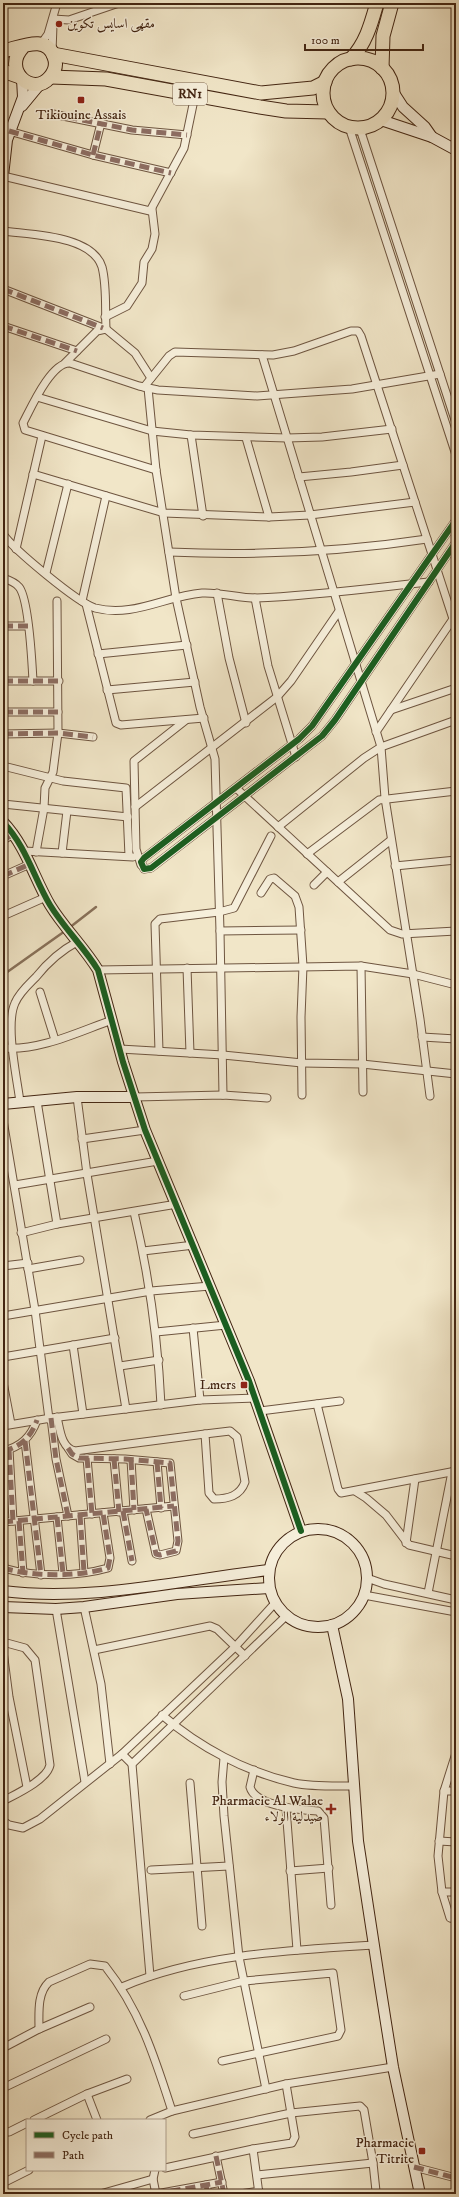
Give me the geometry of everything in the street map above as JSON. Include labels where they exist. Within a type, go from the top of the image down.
[{"type":"highway","points":[[351,59],[367,60],[382,68],[387,75],[392,90],[390,106],[381,120],[370,126],[355,128],[336,121],[328,112],[324,102],[325,82],[331,72],[340,64],[351,59],[363,44],[371,27],[377,3]]},
{"type":"highway","points":[[382,68],[383,36],[392,3]]},
{"type":"highway","points":[[3,51],[23,47],[33,43],[41,44]]},
{"type":"highway","name":"RN1","points":[[41,44],[53,53],[261,92],[313,88],[325,82]]},
{"type":"highway","points":[[21,78],[15,65],[16,58],[23,47]]},
{"type":"highway","points":[[46,80],[55,70],[56,62],[53,53]]},
{"type":"highway","name":"RN1","points":[[3,71],[21,78],[31,84],[46,80],[106,79],[279,110],[328,112]]},
{"type":"street","points":[[41,44],[47,36],[57,3]]},
{"type":"street","points":[[53,19],[69,20],[116,4]]},
{"type":"street","points":[[53,19],[53,53]]},
{"type":"street","points":[[21,78],[23,97],[9,131],[4,157],[3,176],[147,211],[152,209]]},
{"type":"street","points":[[20,107],[46,80]]},
{"type":"street","points":[[392,90],[403,107],[425,127],[432,137]]},
{"type":"street","points":[[105,317],[127,306],[142,283],[144,262],[154,243],[155,223],[152,209],[158,193],[180,158],[187,135],[195,94]]},
{"type":"street","points":[[53,114],[158,134],[187,135]]},
{"type":"street","points":[[381,120],[432,137],[456,150]]},
{"type":"street","points":[[93,155],[101,123]]},
{"type":"street","points":[[355,128],[456,424]]},
{"type":"street","points":[[355,128],[430,376],[456,455]]},
{"type":"street","points":[[9,131],[93,155],[170,173]]},
{"type":"street","points":[[3,231],[77,243],[98,257],[101,266],[105,317],[104,328]]},
{"type":"street","points":[[3,289],[104,328],[135,353],[151,378]]},
{"type":"street","points":[[3,326],[77,351]]},
{"type":"street","points":[[104,328],[97,331],[51,376],[37,397],[23,426],[27,431],[42,436],[156,470]]},
{"type":"street","points":[[223,1096],[222,967],[219,912],[218,817],[212,748],[176,598],[164,513],[156,470],[146,388],[151,378],[169,356],[179,352],[262,355],[294,352],[356,331],[361,336],[378,386],[456,628]]},
{"type":"street","points":[[262,355],[381,747],[385,798],[413,974],[430,1096]]},
{"type":"street","points":[[65,363],[70,363],[146,388],[201,394],[274,395],[378,386],[440,374]]},
{"type":"street","points":[[37,397],[152,431],[191,435],[246,438],[287,438],[329,436],[392,429]]},
{"type":"street","points":[[191,435],[204,516]]},
{"type":"street","points":[[16,549],[42,436]]},
{"type":"street","points":[[246,438],[269,517]]},
{"type":"street","points":[[298,477],[403,465]]},
{"type":"street","points":[[33,474],[164,513],[204,516],[269,517],[310,515],[415,502]]},
{"type":"street","points":[[46,574],[68,484]]},
{"type":"street","points":[[106,496],[84,602],[115,722],[119,725],[204,718]]},
{"type":"street","points":[[141,865],[144,858],[292,744],[318,719],[456,520]]},
{"type":"street","points":[[3,534],[16,549],[46,574],[84,602],[107,610],[129,610],[202,593],[217,593],[255,598],[429,582]]},
{"type":"street","points":[[170,552],[246,554],[321,552],[427,539]]},
{"type":"street","points":[[186,720],[135,759],[133,764],[138,857],[144,869],[151,868],[245,797],[296,757],[328,728],[456,542]]},
{"type":"street","points":[[3,578],[14,582],[22,591],[28,626],[33,681]]},
{"type":"street","points":[[217,593],[229,658],[246,723]]},
{"type":"street","points":[[255,598],[263,646],[296,757]]},
{"type":"street","points":[[36,852],[46,788],[53,772],[58,733],[59,682],[57,601]]},
{"type":"street","points":[[135,806],[246,723],[277,697],[291,681],[339,611]]},
{"type":"street","points":[[376,732],[453,619]]},
{"type":"street","points":[[3,626],[28,626]]},
{"type":"street","points":[[98,654],[187,645]]},
{"type":"street","points":[[3,681],[59,682]]},
{"type":"street","points":[[107,690],[195,682]]},
{"type":"street","points":[[391,710],[456,688]]},
{"type":"street","points":[[3,712],[58,712]]},
{"type":"street","points":[[278,827],[364,758],[381,747],[456,720]]},
{"type":"street","points":[[3,734],[58,733],[93,736]]},
{"type":"street","points":[[3,766],[50,778],[126,788],[128,856]]},
{"type":"street","points":[[236,788],[390,930],[406,934],[456,931]]},
{"type":"street","points":[[307,854],[373,803],[385,798],[456,791]]},
{"type":"street","points":[[3,804],[128,817]]},
{"type":"street","points":[[62,853],[67,811]]},
{"type":"street","points":[[3,822],[14,834],[24,851],[46,897],[60,920],[91,957],[98,970],[145,1130],[194,1245],[256,1398],[301,1531]]},
{"type":"street","points":[[3,840],[14,834]]},
{"type":"street","points":[[159,1051],[155,924],[157,921],[231,910],[237,904],[271,836]]},
{"type":"street","points":[[338,882],[392,840]]},
{"type":"street","points":[[24,851],[138,857]]},
{"type":"street","points":[[396,866],[456,860]]},
{"type":"street","points":[[3,876],[30,864]]},
{"type":"street","points":[[314,885],[327,872]]},
{"type":"street","points":[[261,893],[272,878],[295,896],[299,907],[303,966],[302,1095]]},
{"type":"street","points":[[3,916],[46,897]]},
{"type":"street","points":[[220,931],[301,930]]},
{"type":"street","points":[[20,1102],[12,1048],[12,1012],[19,995],[50,960],[77,941]]},
{"type":"street","points":[[98,970],[361,966],[413,974],[456,985]]},
{"type":"street","points":[[361,966],[362,1092]]},
{"type":"street","points":[[187,968],[190,1053]]},
{"type":"street","points":[[40,992],[55,1040]]},
{"type":"street","points":[[3,1048],[12,1048],[55,1040],[112,1020]]},
{"type":"street","points":[[422,1037],[456,1039]]},
{"type":"street","points":[[120,1049],[223,1055],[302,1063],[362,1064],[456,1074]]},
{"type":"street","points":[[3,1104],[77,1098],[223,1096],[267,1098]]},
{"type":"street","points":[[77,1098],[87,1174],[96,1218],[126,1409]]},
{"type":"street","points":[[37,1101],[57,1224]]},
{"type":"street","points":[[3,1120],[6,1148],[15,1185],[21,1233],[36,1310],[40,1351],[52,1418],[56,1459],[68,1516]]},
{"type":"street","points":[[82,1138],[145,1130]]},
{"type":"street","points":[[15,1185],[158,1161]]},
{"type":"street","points":[[21,1233],[57,1224],[177,1204]]},
{"type":"street","points":[[134,1212],[143,1250],[156,1332],[161,1405]]},
{"type":"street","points":[[143,1250],[194,1245]]},
{"type":"street","points":[[3,1266],[28,1266],[80,1260]]},
{"type":"street","points":[[3,1316],[150,1291],[210,1286]]},
{"type":"street","points":[[156,1332],[226,1325]]},
{"type":"street","points":[[193,1328],[200,1400]]},
{"type":"street","points":[[3,1357],[115,1338]]},
{"type":"street","points":[[73,1345],[83,1414]]},
{"type":"street","points":[[120,1366],[159,1360]]},
{"type":"street","points":[[3,1382],[11,1424]]},
{"type":"street","points":[[3,1426],[52,1418],[200,1400],[256,1398]]},
{"type":"street","points":[[260,1411],[340,1401]]},
{"type":"street","points":[[317,1404],[338,1490],[343,1493],[454,1472],[428,1593]]},
{"type":"street","points":[[52,1418],[63,1442],[72,1454],[79,1458],[167,1462],[171,1465],[178,1547],[174,1552],[159,1555],[156,1554],[146,1509]]},
{"type":"street","points":[[23,1574],[6,1450],[25,1441],[38,1420]]},
{"type":"street","points":[[68,1448],[78,1450],[205,1434],[230,1431],[237,1437],[245,1479],[242,1488],[232,1496],[216,1499],[210,1495],[205,1434]]},
{"type":"street","points":[[25,1441],[41,1575]]},
{"type":"street","points":[[87,1458],[92,1514]]},
{"type":"street","points":[[114,1459],[121,1512],[132,1561]]},
{"type":"street","points":[[131,1460],[134,1510]]},
{"type":"street","points":[[157,1462],[161,1508]]},
{"type":"street","points":[[406,1543],[415,1479]]},
{"type":"street","points":[[355,1491],[377,1506],[386,1515],[406,1543],[456,1556]]},
{"type":"street","points":[[3,1522],[174,1506]]},
{"type":"street","points":[[3,1554],[4,1568],[23,1574],[41,1575],[105,1569],[110,1565],[103,1513]]},
{"type":"street","points":[[80,1515],[84,1572]]},
{"type":"street","points":[[57,1517],[63,1573]]},
{"type":"street","points":[[322,1528],[343,1535],[354,1544],[363,1556],[367,1578],[364,1596],[352,1614],[332,1625],[318,1627],[303,1625],[286,1616],[276,1603],[269,1588],[269,1570],[274,1555],[283,1542],[301,1531],[322,1528]]},
{"type":"street","points":[[3,1591],[51,1594],[95,1592],[269,1570]]},
{"type":"street","points":[[367,1578],[384,1584],[456,1600]]},
{"type":"street","points":[[3,1607],[56,1609],[84,1607],[177,1594],[269,1588]]},
{"type":"street","points":[[364,1596],[456,1612]]},
{"type":"street","points":[[3,1821],[9,1825],[24,1828],[40,1819],[85,1782],[110,1764],[235,1647],[276,1603]]},
{"type":"street","points":[[84,1607],[101,1684],[110,1764]]},
{"type":"street","points":[[56,1609],[85,1782]]},
{"type":"street","points":[[132,1764],[286,1616]]},
{"type":"street","points":[[332,1625],[348,1699],[358,1841],[374,1945],[393,2067],[420,2194]]},
{"type":"street","points":[[94,1650],[210,1626],[214,1627],[245,1656]]},
{"type":"street","points":[[3,1642],[25,1648],[35,1660],[50,1765],[49,1770],[43,1777],[3,1801]]},
{"type":"street","points":[[3,1651],[9,1697],[27,1787]]},
{"type":"street","points":[[162,1715],[172,1724],[224,1758],[254,1770],[295,1783],[355,1786]]},
{"type":"street","points":[[456,1753],[444,1791],[438,1866],[448,1916],[456,1919]]},
{"type":"street","points":[[122,1754],[132,1764],[150,1976]]},
{"type":"street","points":[[224,1758],[222,1782],[239,1957],[257,2052],[266,2089]]},
{"type":"street","points":[[254,1770],[250,1787],[251,1791],[286,1808],[318,1811],[322,1813],[324,1818],[332,1905]]},
{"type":"street","points":[[190,1783],[202,1926]]},
{"type":"street","points":[[444,1791],[456,1791]]},
{"type":"street","points":[[286,1808],[297,1950]]},
{"type":"street","points":[[439,1841],[456,1842]]},
{"type":"street","points":[[152,1870],[229,1866]]},
{"type":"street","points":[[290,1871],[329,1868]]},
{"type":"street","points":[[442,1892],[456,1892]]},
{"type":"street","points":[[122,1987],[150,1976],[239,1957],[297,1950],[374,1945]]},
{"type":"street","points":[[39,2029],[40,1994],[49,1982],[90,1964],[105,1966],[122,1987],[138,2015],[151,2046],[172,2111]]},
{"type":"street","points":[[184,1996],[244,1981],[333,1973],[340,2034],[329,2039],[257,2052],[222,2061]]},
{"type":"street","points":[[3,2048],[39,2029],[90,2007]]},
{"type":"street","points":[[3,2088],[106,2039]]},
{"type":"street","points":[[158,2119],[172,2111],[286,2084],[393,2067]]},
{"type":"street","points":[[36,2119],[87,2094],[127,2079]]},
{"type":"street","points":[[166,2168],[216,2156],[292,2143],[295,2137],[286,2084]]},
{"type":"street","points":[[87,2094],[97,2119]]},
{"type":"street","points":[[193,2134],[292,2113],[360,2106],[364,2110],[376,2191]]},
{"type":"street","points":[[3,2132],[9,2132],[26,2124]]},
{"type":"street","points":[[240,2194],[259,2193],[252,2149]]},
{"type":"street","points":[[216,2156],[224,2194]]},
{"type":"street","points":[[257,2175],[373,2163]]},
{"type":"street","points":[[414,2167],[456,2178]]},
{"type":"street","points":[[3,2183],[28,2171]]},
{"type":"street","points":[[155,2171],[153,2178],[156,2194],[185,2191],[222,2182]]},
{"type":"street","points":[[100,2194],[153,2178]]},
{"type":"street","points":[[206,2185],[208,2194]]},
{"type":"waterway","points":[[69,928],[96,907]]},
{"type":"waterway","points":[[3,975],[65,931]]},
{"type":"marked path","points":[[53,114],[132,130],[187,135]]},
{"type":"marked path","points":[[93,155],[101,123]]},
{"type":"marked path","points":[[9,131],[93,155],[171,173]]},
{"type":"marked path","points":[[3,289],[103,328]]},
{"type":"marked path","points":[[3,326],[77,351]]},
{"type":"marked path","points":[[3,626],[28,626]]},
{"type":"marked path","points":[[3,681],[59,681]]},
{"type":"marked path","points":[[3,712],[58,712]]},
{"type":"marked path","points":[[3,734],[58,733],[93,737]]},
{"type":"marked path","points":[[3,840],[14,834]]},
{"type":"marked path","points":[[3,876],[30,864]]},
{"type":"marked path","points":[[51,1418],[56,1459],[68,1516]]},
{"type":"marked path","points":[[3,1451],[20,1444],[32,1431],[37,1420]]},
{"type":"marked path","points":[[25,1441],[41,1575]]},
{"type":"marked path","points":[[68,1448],[72,1454],[79,1458],[125,1459],[170,1463],[178,1541],[176,1551],[160,1555],[156,1554],[146,1509]]},
{"type":"marked path","points":[[9,1450],[13,1521]]},
{"type":"marked path","points":[[87,1458],[92,1514]]},
{"type":"marked path","points":[[114,1459],[119,1512]]},
{"type":"marked path","points":[[131,1460],[134,1510]]},
{"type":"marked path","points":[[157,1462],[161,1508]]},
{"type":"marked path","points":[[3,1522],[174,1506]]},
{"type":"marked path","points":[[123,1511],[132,1561]]},
{"type":"marked path","points":[[3,1568],[28,1573],[56,1575],[83,1573],[108,1568],[110,1558],[103,1513]]},
{"type":"marked path","points":[[80,1515],[84,1572]]},
{"type":"marked path","points":[[57,1517],[63,1573]]},
{"type":"marked path","points":[[19,1521],[23,1573]]},
{"type":"marked path","points":[[3,1553],[4,1569]]},
{"type":"marked path","points":[[216,2156],[224,2194]]},
{"type":"marked path","points":[[414,2167],[456,2178]]},
{"type":"marked path","points":[[156,2194],[222,2182]]},
{"type":"marked path","points":[[206,2185],[208,2194]]},
{"type":"cycle path","points":[[456,520],[312,726],[299,739],[144,858],[141,862],[144,869],[151,868],[322,736],[335,720],[456,542]]},
{"type":"cycle path","points":[[3,822],[18,841],[50,905],[61,922],[87,953],[98,970],[123,1062],[145,1130],[249,1381],[301,1531]]},
{"type":"place","name":"مقهى اسايس تكوين","points":[[59,24]]},
{"type":"place","name":"Tikiouine Assais","points":[[81,100]]},
{"type":"place","name":"Lmers","points":[[244,1385]]},
{"type":"place","name":"Pharmacie Al Walae صيدلية الولاء","points":[[331,1809]]},
{"type":"place","name":"Pharmacie Titrite","points":[[422,2151]]}]
